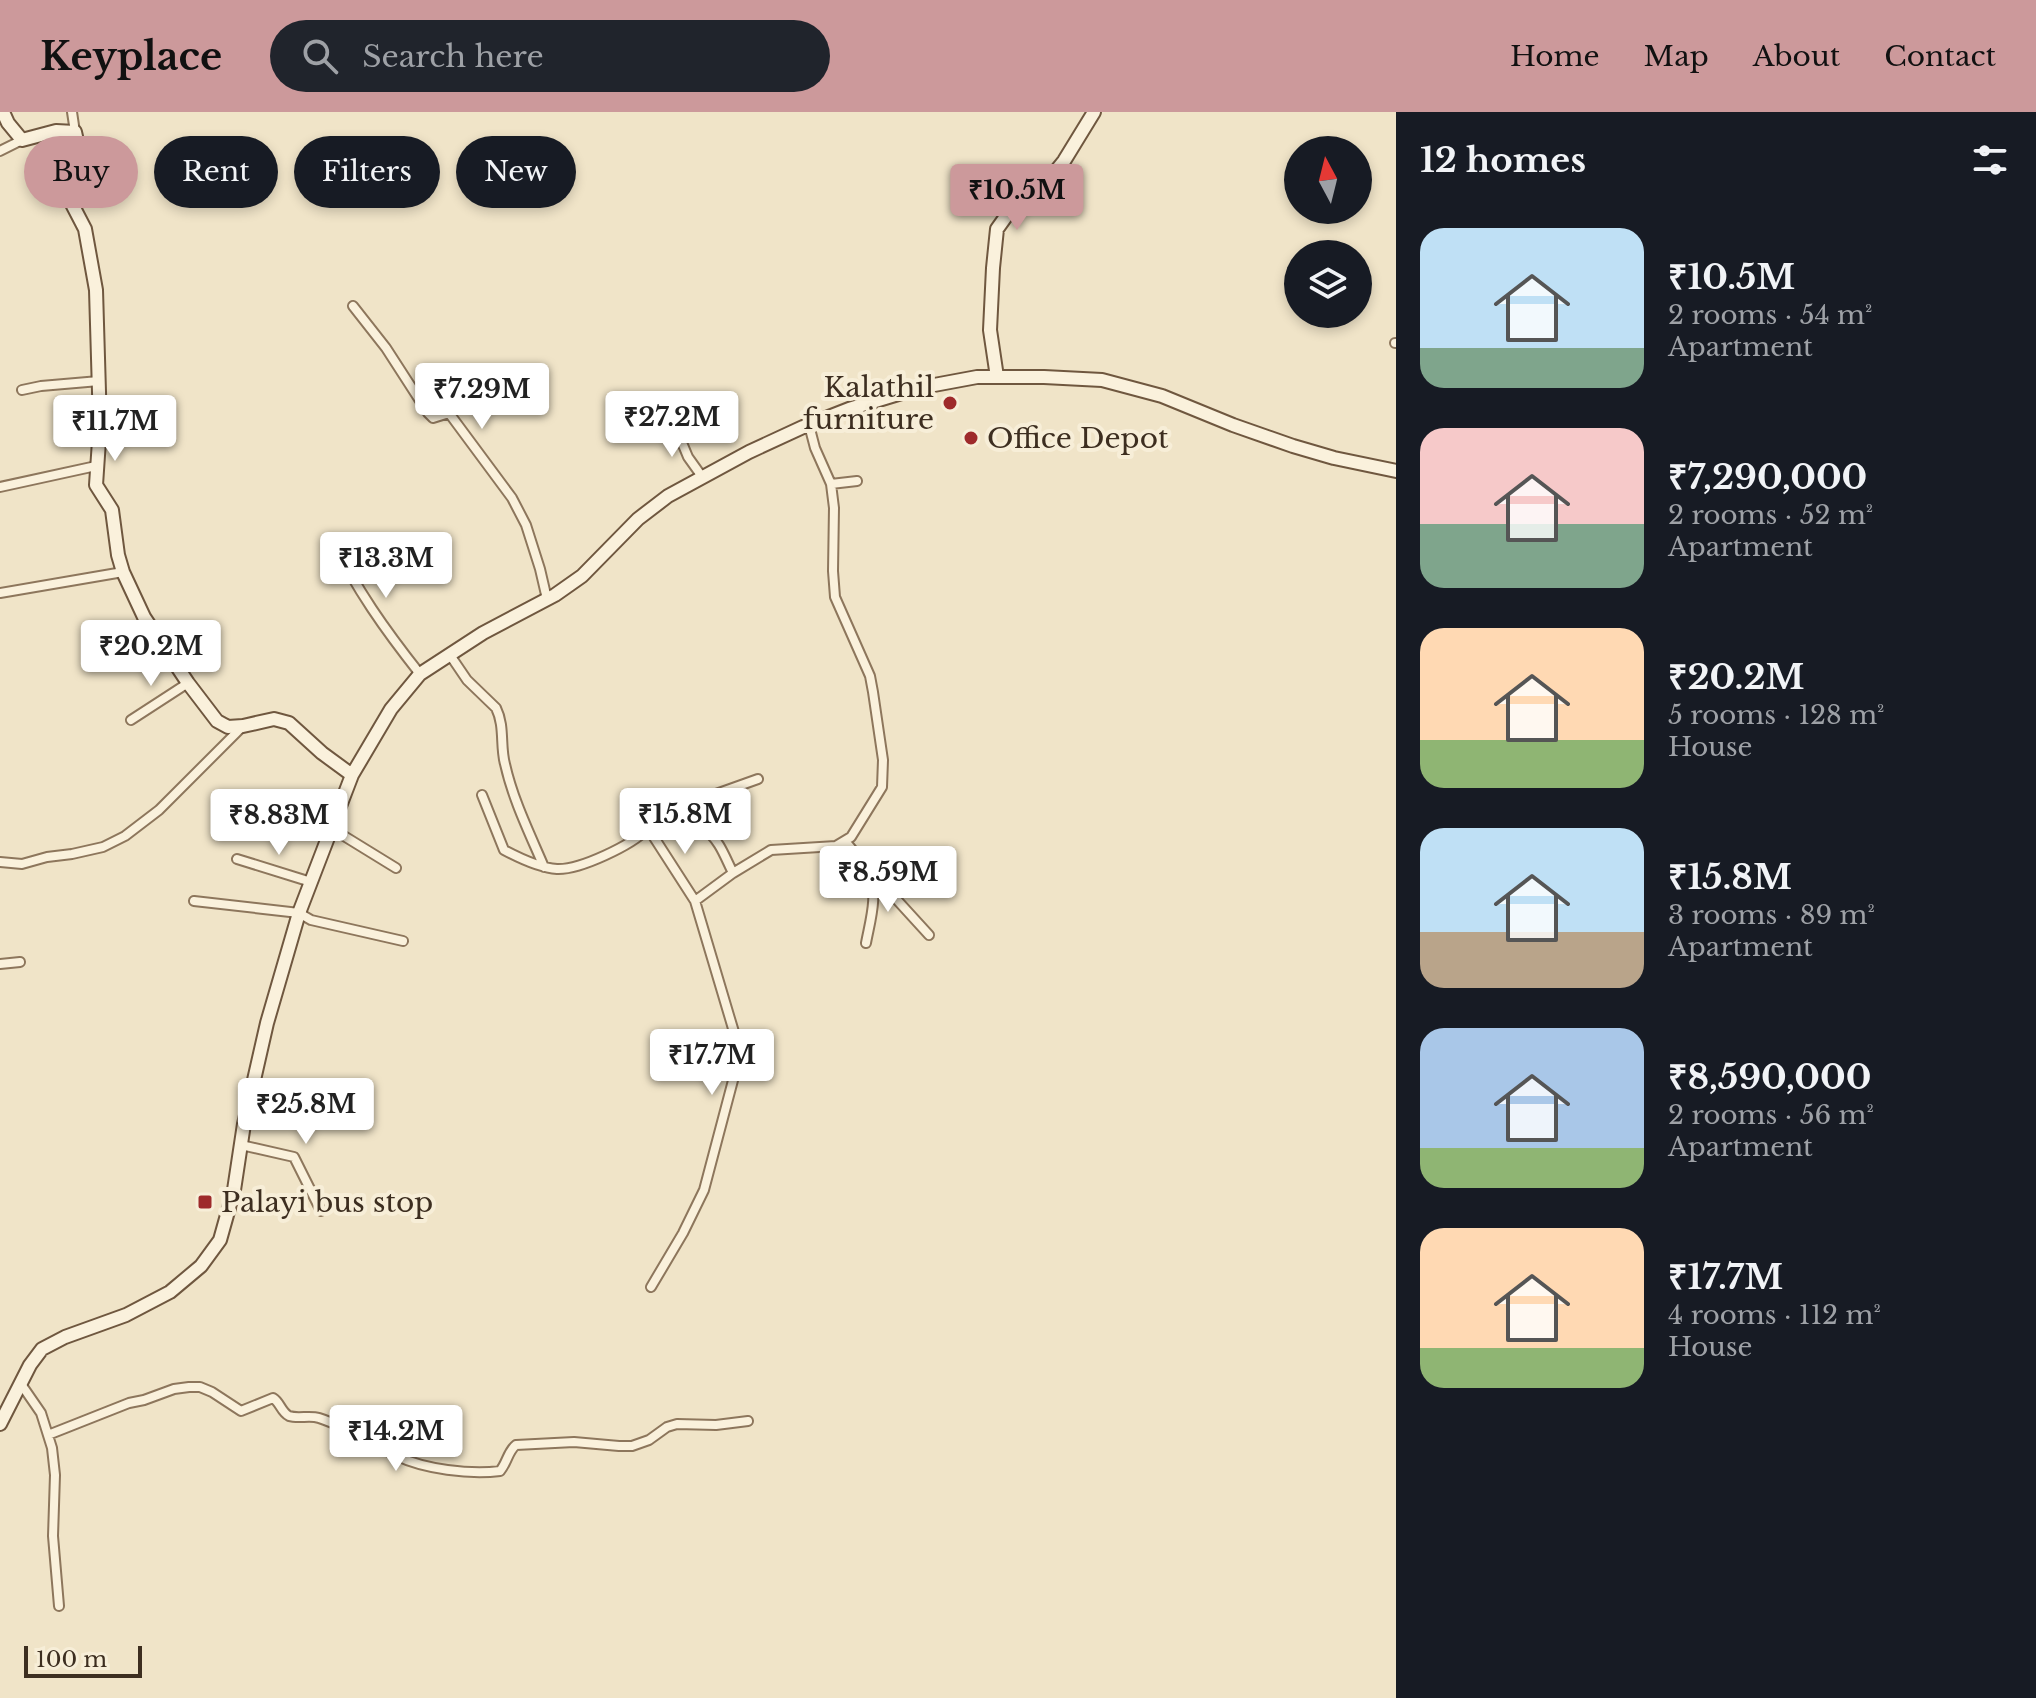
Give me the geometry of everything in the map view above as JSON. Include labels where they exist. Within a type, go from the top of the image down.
[{"type":"main road","points":[[3,112],[22,140],[56,131],[75,132],[79,150],[70,191],[72,204],[85,229],[96,290],[100,426],[96,485],[112,510],[123,572],[144,617],[217,721],[228,727],[274,719],[289,723],[352,775]]},
{"type":"main road","points":[[997,377],[990,330],[997,229],[1007,215],[1051,177],[1094,112]]},
{"type":"main road","points":[[0,1424],[30,1365],[42,1349],[65,1337],[126,1315],[170,1292],[201,1266],[220,1240],[234,1190],[267,1023],[299,913],[352,775],[391,709],[420,674],[483,633],[547,599],[582,576],[638,519],[668,496],[749,452],[849,409],[918,388],[977,377],[1102,380],[1162,396],[1293,446],[1396,471]]},
{"type":"street","points":[[72,112],[75,132]]},
{"type":"street","points":[[0,151],[22,140]]},
{"type":"street","points":[[353,306],[386,348],[428,413],[433,418],[449,413],[512,498],[526,525],[547,599]]},
{"type":"street","points":[[22,390],[99,381]]},
{"type":"street","points":[[673,421],[688,457],[703,478]]},
{"type":"street","points":[[695,901],[771,850],[836,846],[845,841],[851,837],[882,787],[883,760],[870,676],[835,597],[831,484],[815,448],[809,425]]},
{"type":"street","points":[[0,487],[96,466]]},
{"type":"street","points":[[831,484],[857,481]]},
{"type":"street","points":[[332,538],[347,571],[420,674]]},
{"type":"street","points":[[0,593],[123,572]]},
{"type":"street","points":[[450,655],[467,680],[499,714],[505,766],[544,867]]},
{"type":"street","points":[[131,720],[188,683]]},
{"type":"street","points":[[0,862],[22,864],[72,854],[103,847],[125,836],[159,810],[243,726]]},
{"type":"street","points":[[679,812],[702,799],[758,779]]},
{"type":"street","points":[[482,795],[504,850],[544,867],[565,869],[615,850],[648,828],[658,813],[669,809],[687,814],[717,841],[733,873]]},
{"type":"street","points":[[331,828],[396,868]]},
{"type":"street","points":[[648,828],[695,901],[734,1032],[736,1069],[704,1190],[651,1287]]},
{"type":"street","points":[[845,841],[869,873],[929,935]]},
{"type":"street","points":[[237,859],[311,882]]},
{"type":"street","points":[[866,943],[873,899],[869,873]]},
{"type":"street","points":[[194,901],[299,913],[311,920],[403,941]]},
{"type":"street","points":[[0,964],[20,962]]},
{"type":"street","points":[[241,1145],[294,1157],[321,1211]]},
{"type":"street","points":[[21,1384],[41,1413],[55,1475],[53,1536],[59,1606]]},
{"type":"street","points":[[48,1435],[129,1403],[174,1389],[200,1387],[241,1411],[273,1398],[290,1416],[317,1417],[399,1457],[455,1471],[480,1472],[500,1471],[516,1445],[574,1442],[632,1446],[677,1424],[716,1425],[748,1421]]},
{"type":"place","name":"Kalathil furniture","points":[[950,403]]},
{"type":"place","name":"Office Depot","points":[[971,438]]},
{"type":"place","name":"Palayi bus stop","points":[[205,1202]]}]
